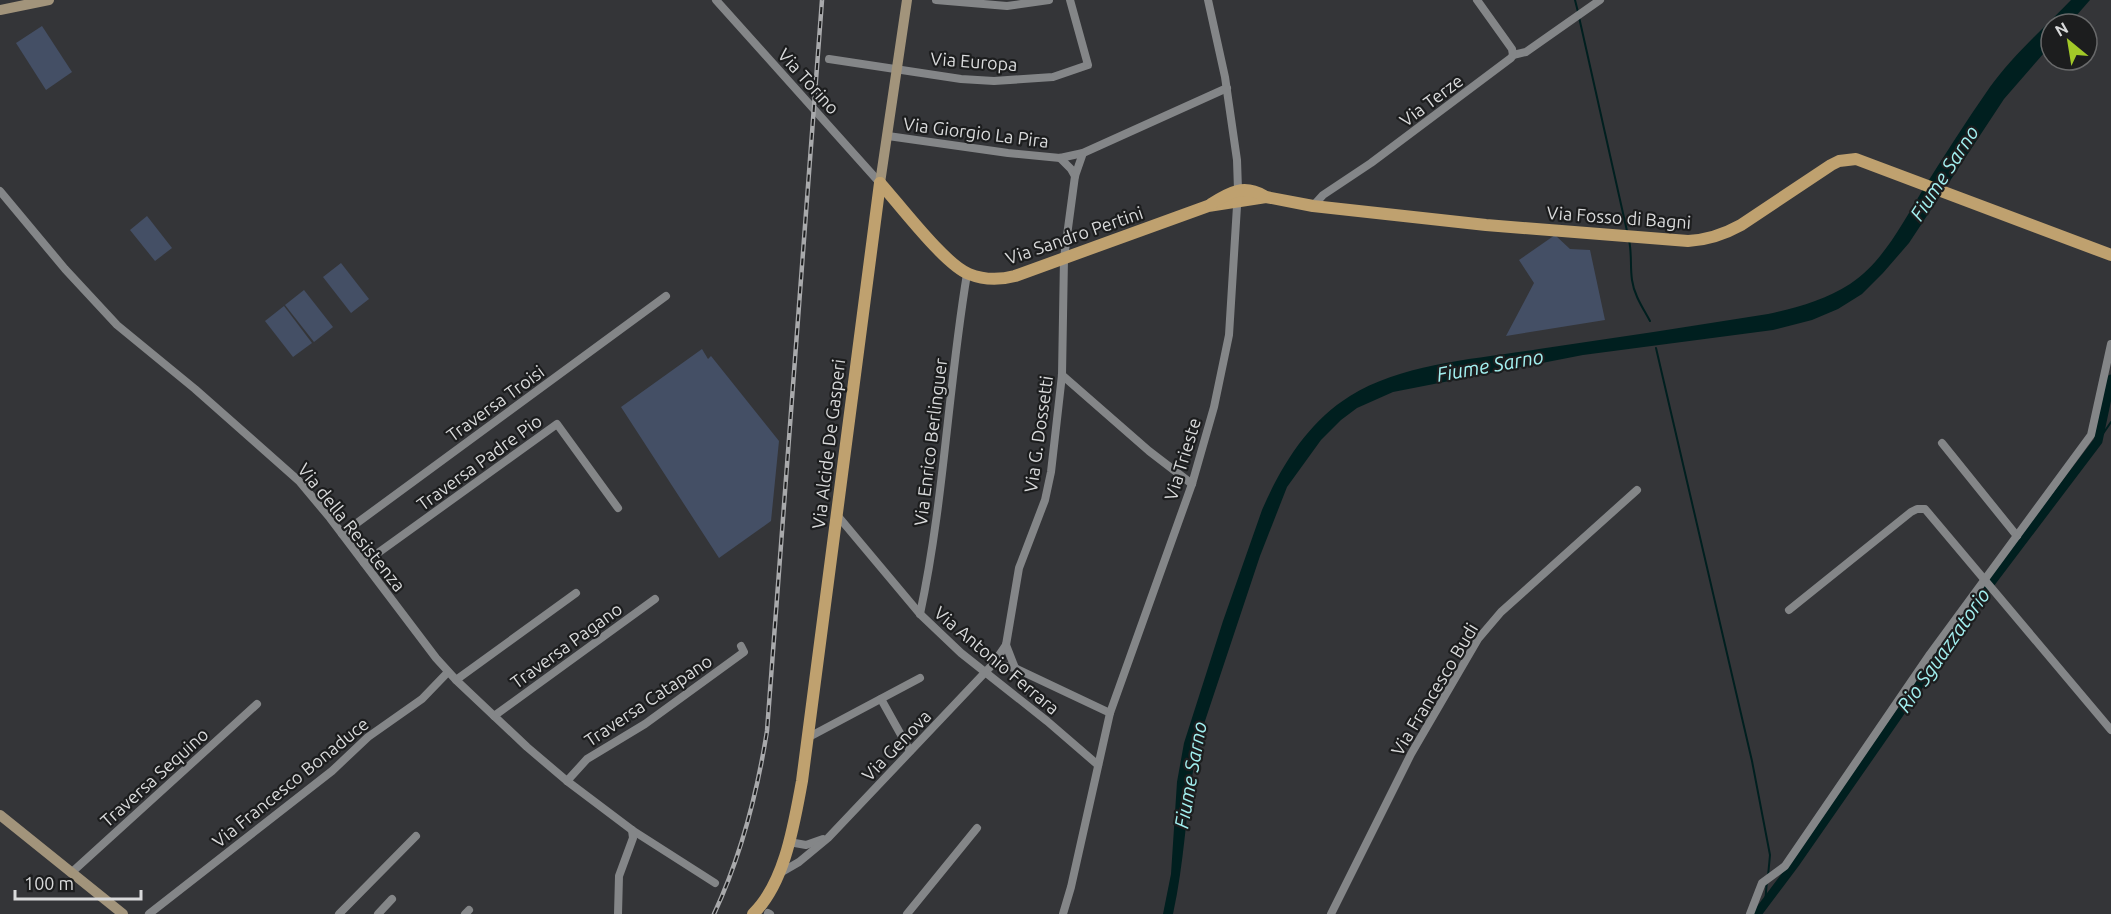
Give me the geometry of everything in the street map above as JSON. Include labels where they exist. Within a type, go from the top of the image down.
[{"type":"main road","name":"Via Fosso di Bagni","points":[[1237,196],[1266,197],[1313,206],[1486,225],[1688,241],[1718,237],[1741,225],[1831,165],[1848,159],[1856,159],[2111,255]]},
{"type":"main road","points":[[880,183],[951,263],[967,274]]},
{"type":"main road","name":"Via Alcide De Gasperi","points":[[753,914],[772,890],[778,875],[789,842],[802,781],[880,183]]},
{"type":"main road","name":"Via Sandro Pertini","points":[[967,274],[988,279],[1009,278],[1237,196]]},
{"type":"main road","name":"Via Alcide De Gasperi","points":[[768,914],[772,890]]},
{"type":"street","points":[[0,10],[49,0]]},
{"type":"street","name":"Via Torino","points":[[716,0],[880,183]]},
{"type":"street","name":"Via Alcide De Gasperi","points":[[880,183],[907,0]]},
{"type":"street","points":[[936,0],[1007,6],[1049,0]]},
{"type":"street","name":"Via Europa","points":[[898,69],[961,79],[1015,80],[1053,77],[1088,65],[1070,0]]},
{"type":"street","name":"Via Trieste","points":[[1063,914],[1110,713],[1192,484],[1214,406],[1229,335],[1237,196],[1236,152],[1227,88],[1208,0]]},
{"type":"street","points":[[1477,0],[1514,55]]},
{"type":"street","name":"Via Terze","points":[[1313,206],[1323,195],[1371,163],[1514,55],[1526,52],[1600,0]]},
{"type":"street","points":[[829,59],[898,69]]},
{"type":"street","name":"Via Giorgio La Pira","points":[[888,136],[1060,158],[1083,153],[1227,88]]},
{"type":"street","points":[[1075,176],[1083,153]]},
{"type":"street","name":"Via Giorgio La Pira","points":[[1060,158],[1075,176]]},
{"type":"street","name":"Via G. Dossetti","points":[[985,672],[1006,645],[1019,568],[1049,487],[1062,375],[1065,258],[1075,176]]},
{"type":"street","name":"Via della Resistenza","points":[[0,191],[65,269],[117,325],[195,388],[292,474],[456,680],[567,781],[632,830],[715,883]]},
{"type":"street","name":"Via Enrico Berlinguer","points":[[920,614],[938,502],[967,274]]},
{"type":"street","name":"Traversa Troisi","points":[[342,534],[666,296]]},
{"type":"street","points":[[1750,914],[1762,883],[1785,866],[1930,654],[2091,435],[2111,344]]},
{"type":"street","points":[[1062,375],[1149,451],[1192,484]]},
{"type":"street","name":"Traversa Padre Pio","points":[[364,563],[557,424],[618,508]]},
{"type":"street","points":[[1942,443],[2017,536]]},
{"type":"street","name":"Via Francesco Budi","points":[[1331,914],[1411,754],[1478,639],[1501,612],[1637,490]]},
{"type":"street","points":[[1789,610],[1917,509],[1924,509],[2111,730]]},
{"type":"street","name":"Via Antonio Ferrara","points":[[837,515],[920,614],[961,653],[1098,765]]},
{"type":"street","points":[[456,680],[576,594]]},
{"type":"street","name":"Traversa Pagano","points":[[494,716],[655,599]]},
{"type":"street","points":[[1006,645],[1015,668]]},
{"type":"street","name":"Traversa Catapano","points":[[567,781],[587,759],[645,724],[744,652],[741,646]]},
{"type":"street","points":[[993,664],[1015,668],[1110,713]]},
{"type":"street","name":"Via Francesco Bonaduce","points":[[149,914],[332,771],[368,737],[422,699],[448,672]]},
{"type":"street","name":"Via Genova","points":[[778,875],[799,862],[828,838],[985,672]]},
{"type":"street","points":[[809,737],[920,678]]},
{"type":"street","points":[[881,699],[910,751]]},
{"type":"street","name":"Traversa Sequino","points":[[71,873],[257,704]]},
{"type":"street","points":[[0,815],[123,914]]},
{"type":"street","points":[[907,914],[977,828]]},
{"type":"street","points":[[618,914],[619,876],[633,838],[632,830]]},
{"type":"street","points":[[339,914],[416,836]]},
{"type":"street","points":[[789,842],[806,844],[828,838]]},
{"type":"street","points":[[378,914],[392,899]]},
{"type":"shaded area","points":[[42,26],[72,72],[46,90],[16,43]]},
{"type":"shaded area","points":[[147,216],[172,248],[155,261],[130,230]]},
{"type":"shaded area","points":[[1555,235],[1570,249],[1590,250],[1605,320],[1506,336],[1534,283],[1519,260]]},
{"type":"shaded area","points":[[341,263],[369,299],[351,313],[323,277]]},
{"type":"shaded area","points":[[304,290],[333,327],[314,342],[285,305]]},
{"type":"shaded area","points":[[284,306],[312,343],[293,357],[265,321]]},
{"type":"shaded area","points":[[702,349],[708,359],[711,356],[779,441],[771,521],[719,558],[621,407]]},
{"type":"water","name":"Fiume Sarno","points":[[2071,0],[2090,0],[2080,12],[2059,12]]},
{"type":"water","name":"Fiume Sarno","points":[[2039,33],[2039,59],[2004,99],[1909,243],[1862,294],[1838,309],[1812,320],[1773,330],[1583,355],[1393,392],[1357,408],[1321,440],[1287,487],[1260,556],[1199,739],[1173,914],[1163,914],[1171,874],[1177,782],[1184,743],[1262,510],[1287,461],[1321,419],[1350,396],[1371,385],[1417,369],[1768,314],[1831,295],[1862,275],[1882,254],[1990,87]]},
{"type":"waterway","points":[[1575,0],[1578,12]]},
{"type":"waterway","points":[[1579,17],[1627,231]]},
{"type":"waterway","points":[[1629,240],[1633,286],[1650,321]]},
{"type":"waterway","points":[[1656,348],[1752,761],[1770,855],[1768,876]]},
{"type":"waterway","name":"Rio Sguazzatorio","points":[[1757,914],[1796,862],[1983,593],[2098,441],[2111,379]]},
{"type":"waterway","points":[[2098,441],[2111,422]]},
{"type":"waterway","points":[[1765,903],[1767,881]]},
{"type":"railway","points":[[714,914],[724,892],[747,824],[767,731],[822,0]]}]
